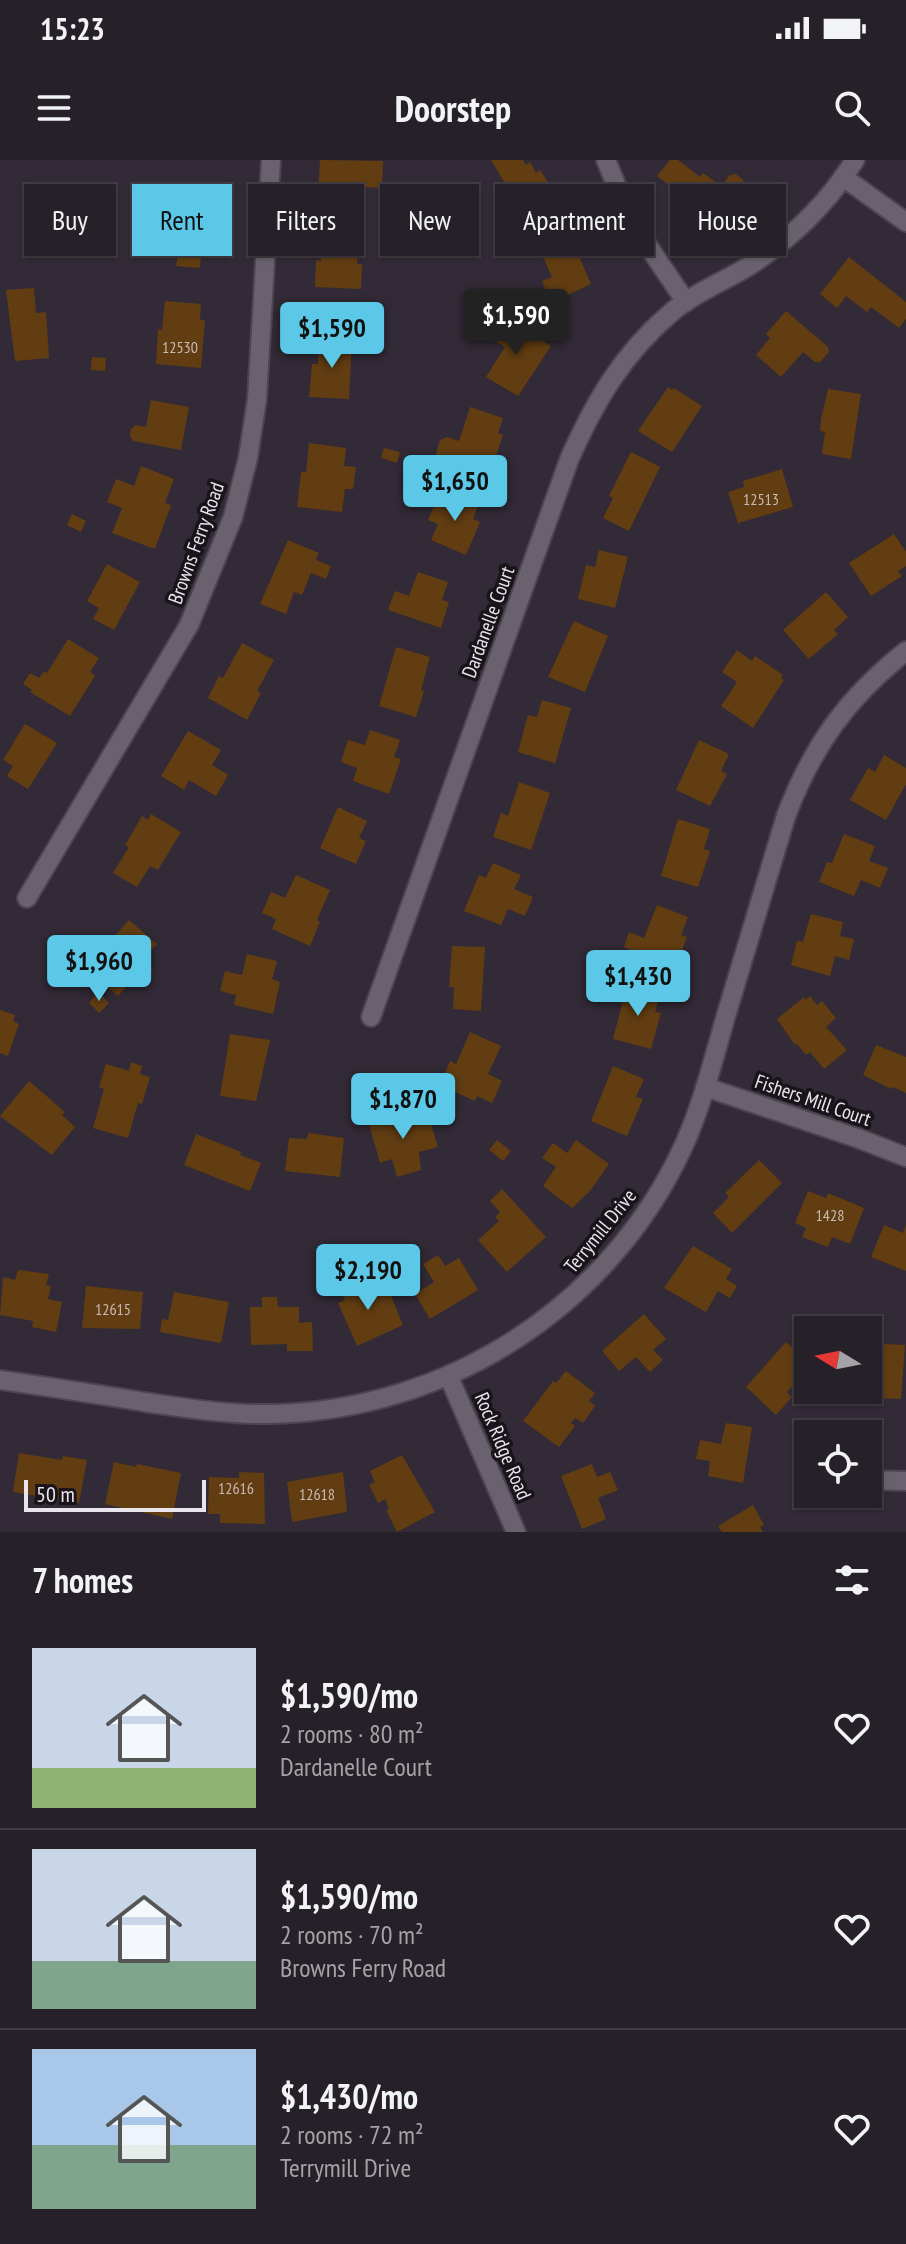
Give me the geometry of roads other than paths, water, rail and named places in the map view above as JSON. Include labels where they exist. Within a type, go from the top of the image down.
[{"type":"street","name":"Browns Ferry Road","points":[[27,898],[189,625],[233,517],[248,458],[257,399],[271,160]]},
{"type":"street","points":[[606,160],[631,221],[686,302]]},
{"type":"street","name":"Dardanelle Court","points":[[371,1017],[591,411],[622,363],[645,337],[686,302],[778,245],[816,211],[855,160]]},
{"type":"street","points":[[843,177],[906,222]]},
{"type":"street","name":"Terrymill Drive","points":[[0,1380],[214,1412],[269,1414],[324,1411],[380,1400],[449,1377],[505,1347],[550,1316],[610,1259],[640,1221],[668,1176],[684,1145],[705,1087],[786,816],[802,776],[822,738],[851,701],[906,651]]},
{"type":"street","name":"Fishers Mill Court","points":[[705,1087],[906,1157]]},
{"type":"street","name":"Rock Ridge Road","points":[[449,1377],[516,1532]]},
{"type":"street","points":[[882,1480],[906,1481]]}]
